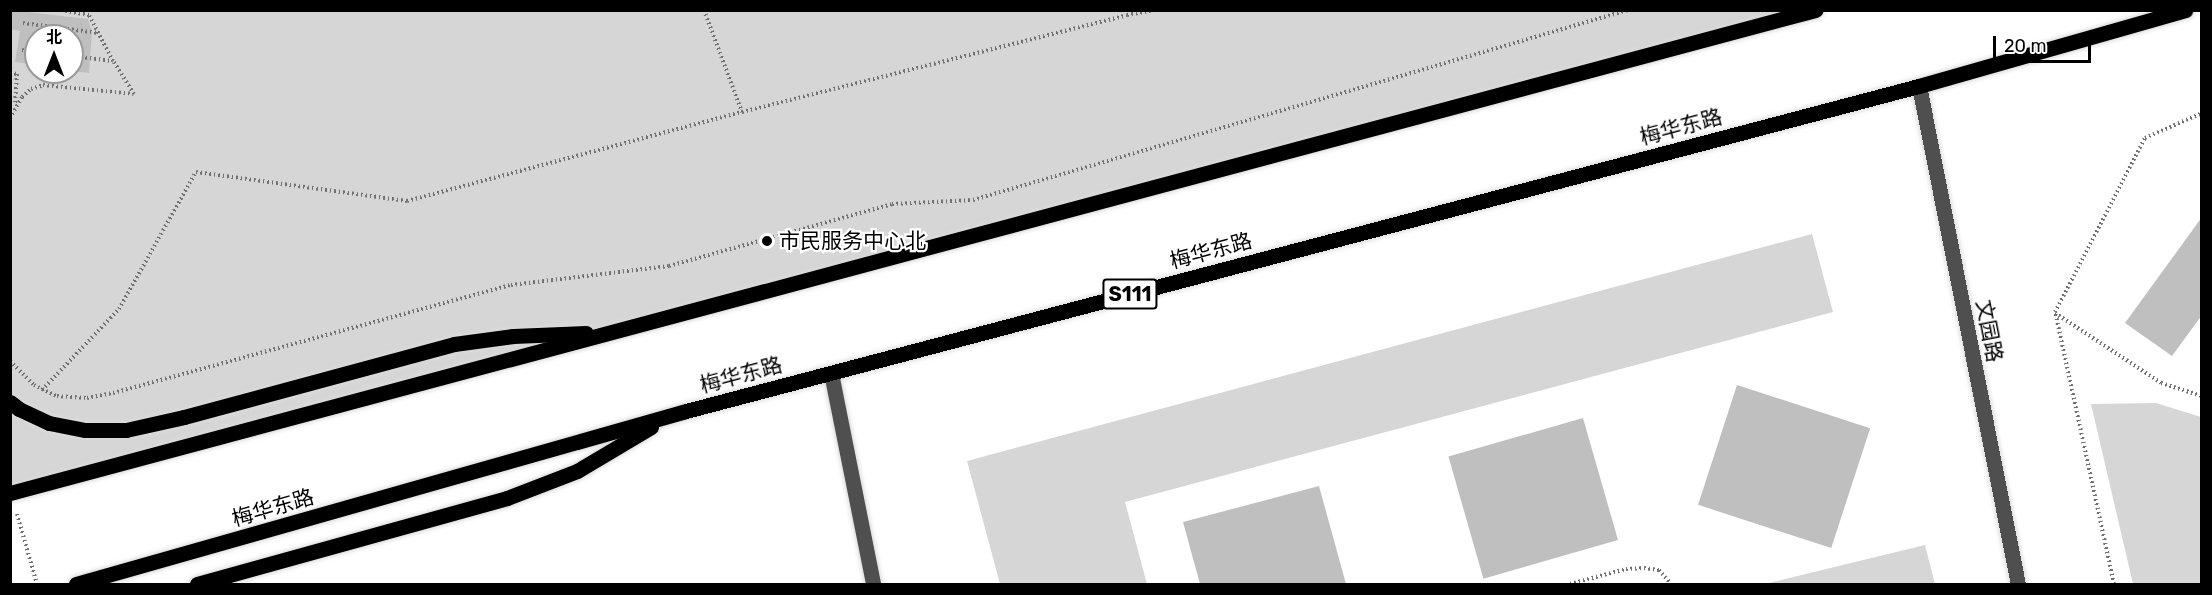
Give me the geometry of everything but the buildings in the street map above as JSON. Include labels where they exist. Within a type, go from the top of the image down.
[{"type":"main road","points":[[10,493],[1815,10]]},
{"type":"main road","name":"梅华东路","points":[[76,585],[686,411],[1919,86],[2185,10]]},
{"type":"main road","points":[[15,405],[49,423],[85,430],[126,430],[483,339],[633,327]]},
{"type":"main road","points":[[197,585],[533,488],[577,471],[640,433],[686,411]]},
{"type":"street","name":"文园路","points":[[1919,86],[2018,585]]},
{"type":"street","points":[[831,373],[873,585]]},
{"type":"path","points":[[15,106],[31,89],[43,85],[134,94],[113,61],[89,15],[60,10]]},
{"type":"path","points":[[704,10],[742,112]]},
{"type":"path","points":[[15,405],[42,390],[119,309],[196,172],[406,201],[742,112],[1127,15],[1155,10]]},
{"type":"path","points":[[10,361],[20,373],[42,390],[57,396],[87,398],[112,393],[511,285],[669,266],[892,204],[973,200],[1628,10]]},
{"type":"path","points":[[23,23],[98,33]]},
{"type":"path","points":[[84,57],[113,61]]},
{"type":"path","points":[[10,73],[17,74],[15,106],[10,118]]},
{"type":"path","points":[[2114,585],[2055,312],[2145,138],[2202,114]]},
{"type":"path","points":[[2055,312],[2161,383],[2202,396]]},
{"type":"path","points":[[10,493],[37,585]]},
{"type":"path","points":[[1570,585],[1626,569],[1644,568],[1659,570],[1671,585]]},
{"type":"shaded area","points":[[11,11],[1810,11],[11,493]]},
{"type":"shaded area","points":[[1812,234],[1833,312],[1125,502],[1147,584],[1000,584],[967,461]]},
{"type":"shaded area","points":[[2156,403],[2201,417],[2201,584],[2133,584],[2091,404]]},
{"type":"shaded area","points":[[1925,545],[1935,584],[1765,584]]},
{"type":"place","name":"市民服务中心北","points":[[767,241]]}]
